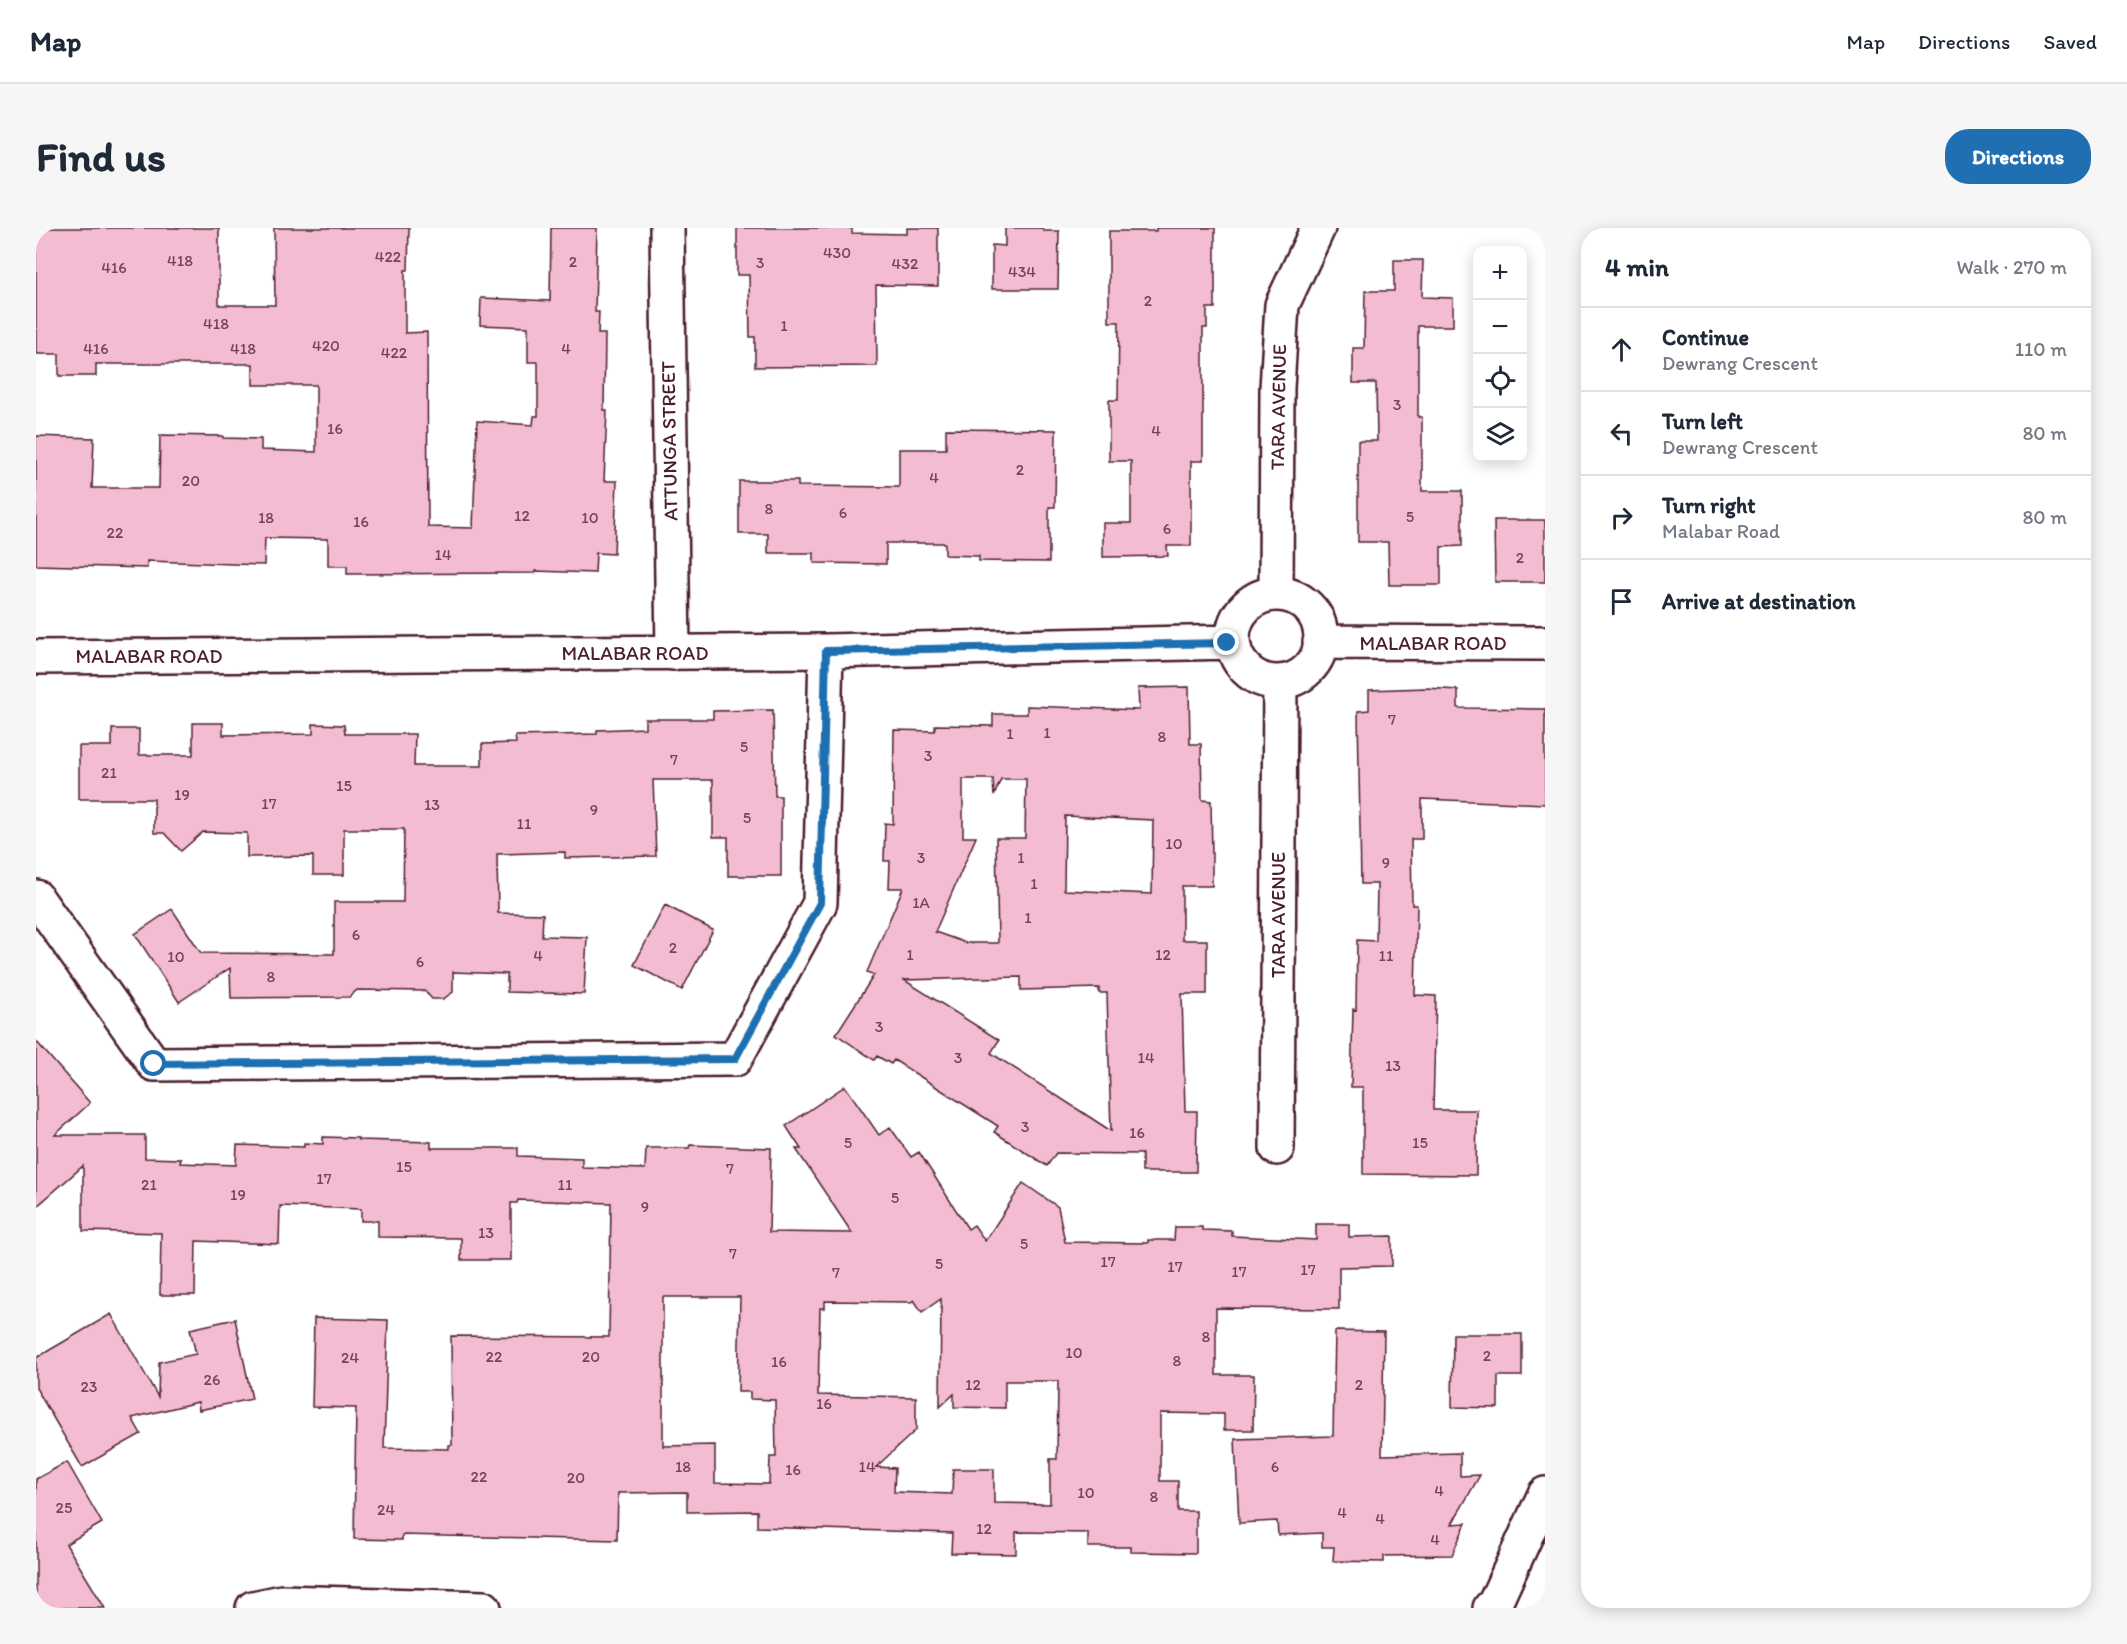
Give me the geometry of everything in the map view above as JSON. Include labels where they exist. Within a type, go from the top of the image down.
[{"type":"street","name":"ATTUNGA STREET","points":[[667,228],[673,653]]},
{"type":"street","name":"TARA AVENUE","points":[[1276,594],[1277,388],[1282,305],[1318,228]]},
{"type":"street","points":[[1276,594],[1292,596],[1310,609],[1318,622],[1320,642],[1317,657],[1308,670],[1295,678],[1280,682],[1265,681],[1246,670],[1237,657],[1233,642],[1234,627],[1238,617],[1248,605],[1261,597],[1276,594]]},
{"type":"street","name":"MALABAR ROAD","points":[[36,657],[673,653],[1233,642]]},
{"type":"street","name":"MALABAR ROAD","points":[[1320,642],[1545,643]]},
{"type":"street","points":[[36,897],[154,1064],[735,1059],[820,903],[826,651]]},
{"type":"street","name":"TARA AVENUE","points":[[1277,1148],[1280,682]]},
{"type":"street","points":[[1490,1608],[1495,1603],[1545,1494]]},
{"type":"street","points":[[252,1608],[282,1602],[484,1608]]},
{"type":"building","points":[[36,228],[219,228],[219,305],[275,305],[274,228],[409,228],[408,270],[405,270],[405,333],[427,332],[428,527],[473,528],[477,421],[533,425],[534,416],[538,416],[538,362],[528,362],[528,327],[480,325],[481,298],[550,301],[551,228],[597,228],[595,312],[599,312],[598,334],[605,334],[604,410],[607,410],[604,481],[617,481],[614,554],[596,553],[595,573],[535,571],[535,573],[347,574],[347,566],[328,566],[328,539],[265,538],[264,565],[147,561],[147,568],[36,565],[36,436],[94,438],[92,488],[159,488],[160,435],[261,439],[261,450],[316,452],[316,385],[253,385],[253,364],[96,364],[96,376],[59,376],[59,354],[36,354]]},
{"type":"building","points":[[737,228],[852,228],[852,233],[907,234],[907,228],[938,228],[938,286],[876,285],[877,366],[755,367],[755,337],[750,337],[749,275],[737,275]]},
{"type":"building","points":[[1005,228],[1043,228],[1043,231],[1059,231],[1058,289],[992,289],[992,245],[1005,246]]},
{"type":"building","points":[[1156,228],[1215,228],[1215,308],[1207,308],[1207,328],[1203,328],[1203,461],[1191,461],[1191,546],[1167,546],[1168,556],[1103,557],[1103,523],[1131,523],[1131,461],[1109,461],[1109,400],[1118,400],[1119,322],[1109,322],[1109,231],[1156,231]]},
{"type":"building","points":[[1394,260],[1423,260],[1422,297],[1453,298],[1453,326],[1418,326],[1418,417],[1422,417],[1422,491],[1462,491],[1462,546],[1441,547],[1441,585],[1389,585],[1388,542],[1358,542],[1358,441],[1377,441],[1376,383],[1353,383],[1353,348],[1364,348],[1365,291],[1394,291]]},
{"type":"building","points":[[946,429],[1056,430],[1055,507],[1049,507],[1049,562],[979,561],[979,556],[945,555],[945,543],[886,543],[886,564],[814,563],[814,553],[768,553],[768,534],[739,534],[739,481],[798,481],[798,486],[899,487],[899,449],[946,449]]},
{"type":"building","points":[[1494,520],[1545,520],[1545,582],[1495,582]]},
{"type":"building","points":[[1189,687],[1190,744],[1201,744],[1202,800],[1211,801],[1212,886],[1182,886],[1182,940],[1207,940],[1207,994],[1182,994],[1185,1111],[1197,1111],[1196,1172],[1142,1172],[1142,1154],[1056,1153],[1047,1166],[994,1132],[998,1126],[894,1060],[891,1064],[877,1056],[874,1060],[836,1034],[874,975],[867,972],[903,888],[889,888],[890,861],[884,861],[885,823],[893,824],[894,730],[935,731],[935,725],[993,726],[993,714],[1027,714],[1027,706],[1139,710],[1138,688]],"holes":[[[963,779],[993,779],[994,796],[1001,779],[1026,779],[1025,838],[996,838],[998,943],[966,943],[935,932],[976,837],[963,837]],[[1065,816],[1153,820],[1152,894],[1064,890]],[[1021,977],[1021,990],[1099,988],[1099,993],[1107,993],[1111,1131],[991,1053],[999,1040],[904,980]]]},
{"type":"building","points":[[1426,688],[1458,690],[1458,708],[1545,709],[1545,804],[1422,799],[1422,839],[1411,839],[1412,905],[1417,905],[1415,995],[1436,996],[1433,1110],[1477,1110],[1476,1175],[1363,1174],[1363,1087],[1351,1087],[1353,1009],[1356,1010],[1357,940],[1376,941],[1377,884],[1361,884],[1358,711],[1369,710],[1369,690]]},
{"type":"building","points":[[773,710],[775,796],[781,796],[781,876],[728,876],[728,837],[713,837],[713,780],[653,780],[656,856],[565,858],[565,852],[497,854],[498,913],[543,914],[542,936],[587,937],[584,994],[507,992],[507,974],[453,972],[453,992],[443,999],[432,999],[425,991],[357,990],[349,997],[231,998],[230,968],[179,1002],[135,934],[172,909],[201,953],[334,954],[334,902],[403,902],[404,829],[344,829],[344,875],[313,875],[313,856],[247,857],[247,833],[203,832],[181,851],[164,833],[154,833],[154,799],[79,799],[79,746],[112,746],[112,729],[139,729],[139,755],[193,755],[193,723],[223,723],[223,735],[313,734],[313,724],[344,725],[345,734],[415,734],[414,766],[482,766],[482,744],[516,743],[515,736],[597,734],[597,730],[645,728],[645,719],[713,719],[713,711]]},
{"type":"building","points":[[665,905],[713,930],[682,990],[634,965]]},
{"type":"building","points":[[36,1041],[90,1103],[55,1135],[145,1135],[145,1158],[181,1159],[180,1163],[236,1165],[237,1145],[304,1147],[304,1143],[323,1144],[323,1137],[431,1142],[431,1148],[518,1148],[518,1156],[582,1158],[582,1167],[645,1169],[646,1148],[689,1148],[690,1145],[771,1148],[769,1232],[852,1233],[796,1149],[801,1149],[786,1126],[845,1086],[879,1135],[890,1127],[911,1157],[919,1152],[968,1229],[974,1225],[985,1241],[1023,1183],[1058,1207],[1065,1242],[1148,1243],[1148,1240],[1174,1240],[1175,1227],[1202,1227],[1202,1230],[1232,1231],[1232,1236],[1316,1240],[1316,1224],[1349,1224],[1349,1237],[1392,1236],[1392,1266],[1339,1267],[1339,1309],[1216,1308],[1216,1375],[1254,1375],[1253,1430],[1224,1430],[1224,1414],[1160,1413],[1160,1481],[1178,1481],[1178,1511],[1196,1511],[1196,1553],[1131,1552],[1131,1547],[1088,1547],[1088,1533],[1016,1532],[1016,1554],[951,1553],[952,1533],[757,1527],[757,1511],[687,1512],[687,1492],[618,1493],[617,1540],[402,1535],[402,1540],[354,1539],[356,1408],[312,1407],[314,1318],[388,1320],[384,1448],[449,1449],[449,1445],[452,1445],[451,1336],[609,1337],[611,1203],[518,1200],[517,1203],[511,1203],[511,1260],[461,1260],[461,1238],[378,1237],[378,1221],[361,1221],[361,1209],[280,1206],[279,1244],[196,1241],[195,1295],[160,1295],[161,1233],[83,1231],[83,1166],[36,1207]],"holes":[[[663,1297],[740,1297],[738,1392],[750,1392],[750,1399],[775,1400],[776,1457],[770,1457],[769,1484],[715,1483],[715,1445],[663,1446]],[[941,1299],[940,1407],[954,1394],[954,1407],[1005,1408],[1005,1381],[1058,1381],[1057,1459],[1050,1459],[1050,1504],[994,1503],[994,1469],[953,1469],[952,1494],[894,1492],[895,1468],[876,1467],[916,1430],[916,1397],[818,1395],[820,1308],[825,1308],[825,1301],[911,1302],[914,1300],[922,1312]]]},
{"type":"building","points":[[111,1314],[158,1397],[159,1362],[196,1354],[190,1329],[235,1319],[252,1399],[199,1410],[198,1402],[132,1418],[141,1434],[82,1467],[36,1388],[36,1358]]},
{"type":"building","points":[[1335,1331],[1384,1332],[1382,1455],[1460,1453],[1460,1476],[1480,1475],[1452,1524],[1466,1523],[1452,1555],[1384,1556],[1384,1562],[1333,1561],[1334,1547],[1322,1547],[1322,1533],[1278,1535],[1277,1521],[1239,1523],[1235,1439],[1333,1436]]},
{"type":"building","points":[[1453,1334],[1522,1334],[1522,1376],[1498,1376],[1498,1408],[1452,1407]]},
{"type":"building","points":[[67,1462],[102,1523],[66,1544],[105,1608],[36,1608],[36,1479]]},
{"type":"route","points":[[154,1064],[735,1059],[820,903],[826,651],[1227,643]]}]
